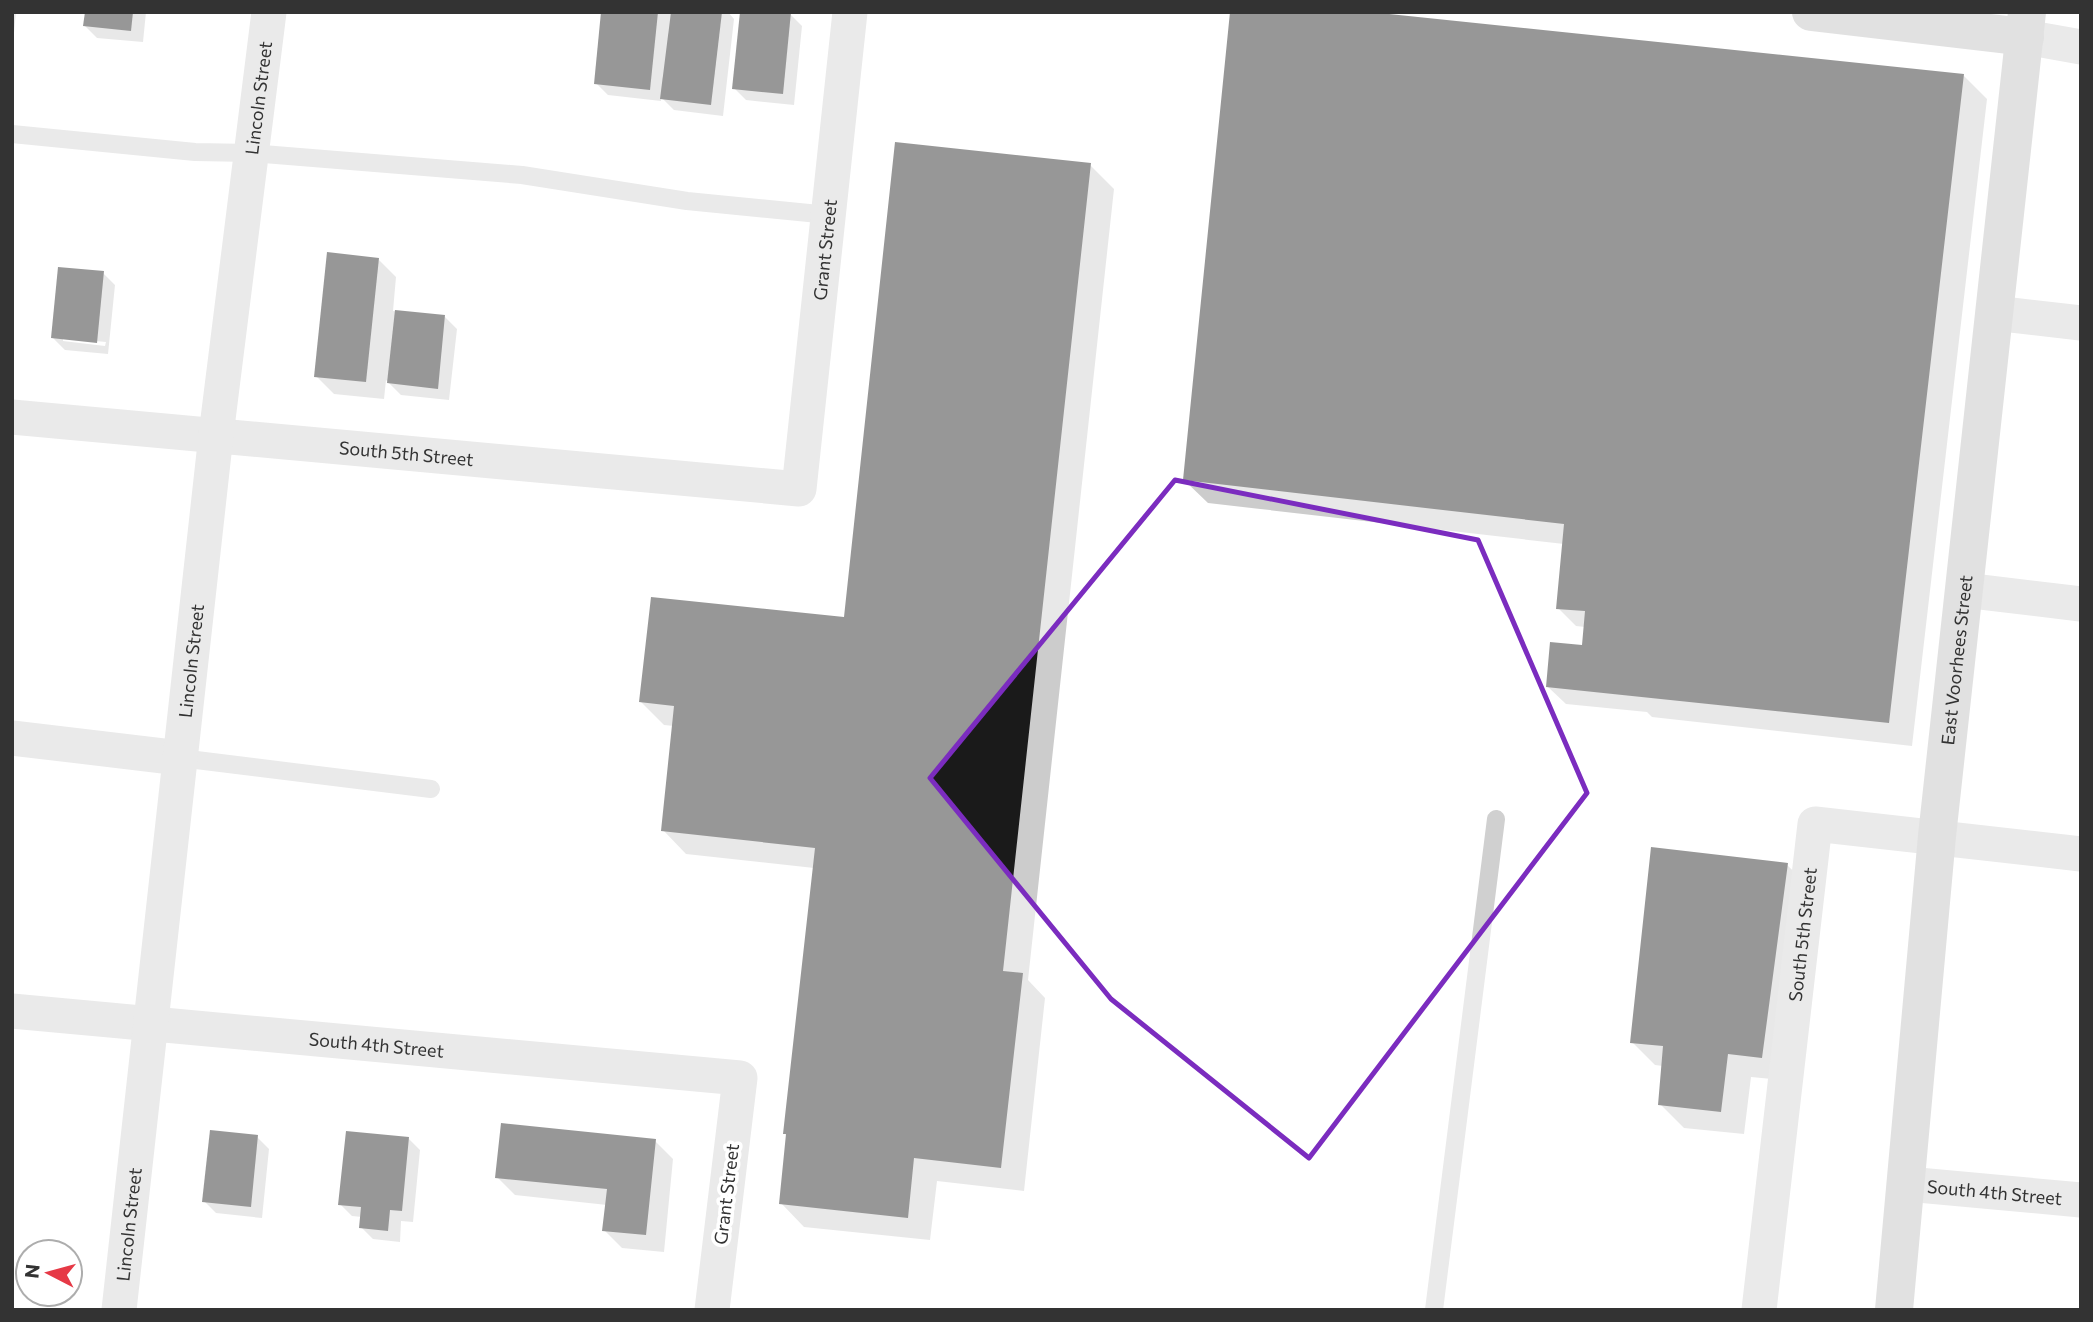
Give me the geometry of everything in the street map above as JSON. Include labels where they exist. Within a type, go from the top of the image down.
[{"type":"street","name":"Lincoln Street","points":[[119,1310],[216,435],[269,12]]},
{"type":"street","name":"Grant Street","points":[[799,489],[850,12]]},
{"type":"street","points":[[1811,12],[2026,25],[2081,47]]},
{"type":"street","name":"East Voorhees Street","points":[[1894,1310],[1937,836],[2026,25]]},
{"type":"street","points":[[1994,313],[2081,323]]},
{"type":"street","name":"South 5th Street","points":[[12,417],[799,489]]},
{"type":"street","points":[[1964,590],[2081,604]]},
{"type":"street","points":[[12,738],[180,758]]},
{"type":"street","name":"South 5th Street","points":[[1759,1310],[1815,824],[2081,854]]},
{"type":"street","name":"South 4th Street","points":[[12,1011],[740,1078]]},
{"type":"street","name":"Grant Street","points":[[712,1310],[740,1078]]},
{"type":"street","name":"South 4th Street","points":[[1907,1184],[2081,1200]]},
{"type":"lane","points":[[12,134],[195,152],[251,153],[522,175],[688,201],[828,215]]},
{"type":"lane","points":[[180,758],[431,789]]},
{"type":"lane","points":[[1434,1310],[1496,819]]},
{"type":"highlighted area","points":[[1175,480],[1478,540],[1587,793],[1309,1158],[1111,999],[930,778]]},
{"type":"building","points":[[85,12],[133,12],[131,31],[83,26]]},
{"type":"building","points":[[601,12],[658,12],[650,90],[594,84]]},
{"type":"building","points":[[671,12],[722,12],[711,105],[660,99]]},
{"type":"building","points":[[740,12],[791,12],[783,94],[732,89]]},
{"type":"building","points":[[1230,12],[1370,12],[1964,74],[1889,723],[1546,687],[1550,642],[1582,645],[1585,611],[1556,609],[1564,524],[1183,480]]},
{"type":"building","points":[[895,142],[1091,163],[1003,971],[1023,973],[1001,1168],[914,1158],[908,1218],[779,1204],[786,1134],[783,1134],[815,848],[661,831],[674,706],[639,702],[651,597],[844,617]]},
{"type":"building","points":[[327,252],[379,258],[366,382],[314,377]]},
{"type":"building","points":[[58,267],[104,271],[97,343],[51,338]]},
{"type":"building","points":[[395,310],[445,315],[438,389],[387,383]]},
{"type":"building","points":[[1651,847],[1788,863],[1762,1058],[1728,1054],[1721,1112],[1658,1105],[1663,1046],[1630,1043]]},
{"type":"building","points":[[501,1123],[656,1139],[646,1235],[602,1231],[607,1189],[495,1178]]},
{"type":"building","points":[[210,1130],[258,1135],[251,1207],[202,1202]]},
{"type":"building","points":[[346,1131],[409,1137],[402,1211],[390,1210],[388,1231],[359,1228],[361,1207],[338,1205]]}]
